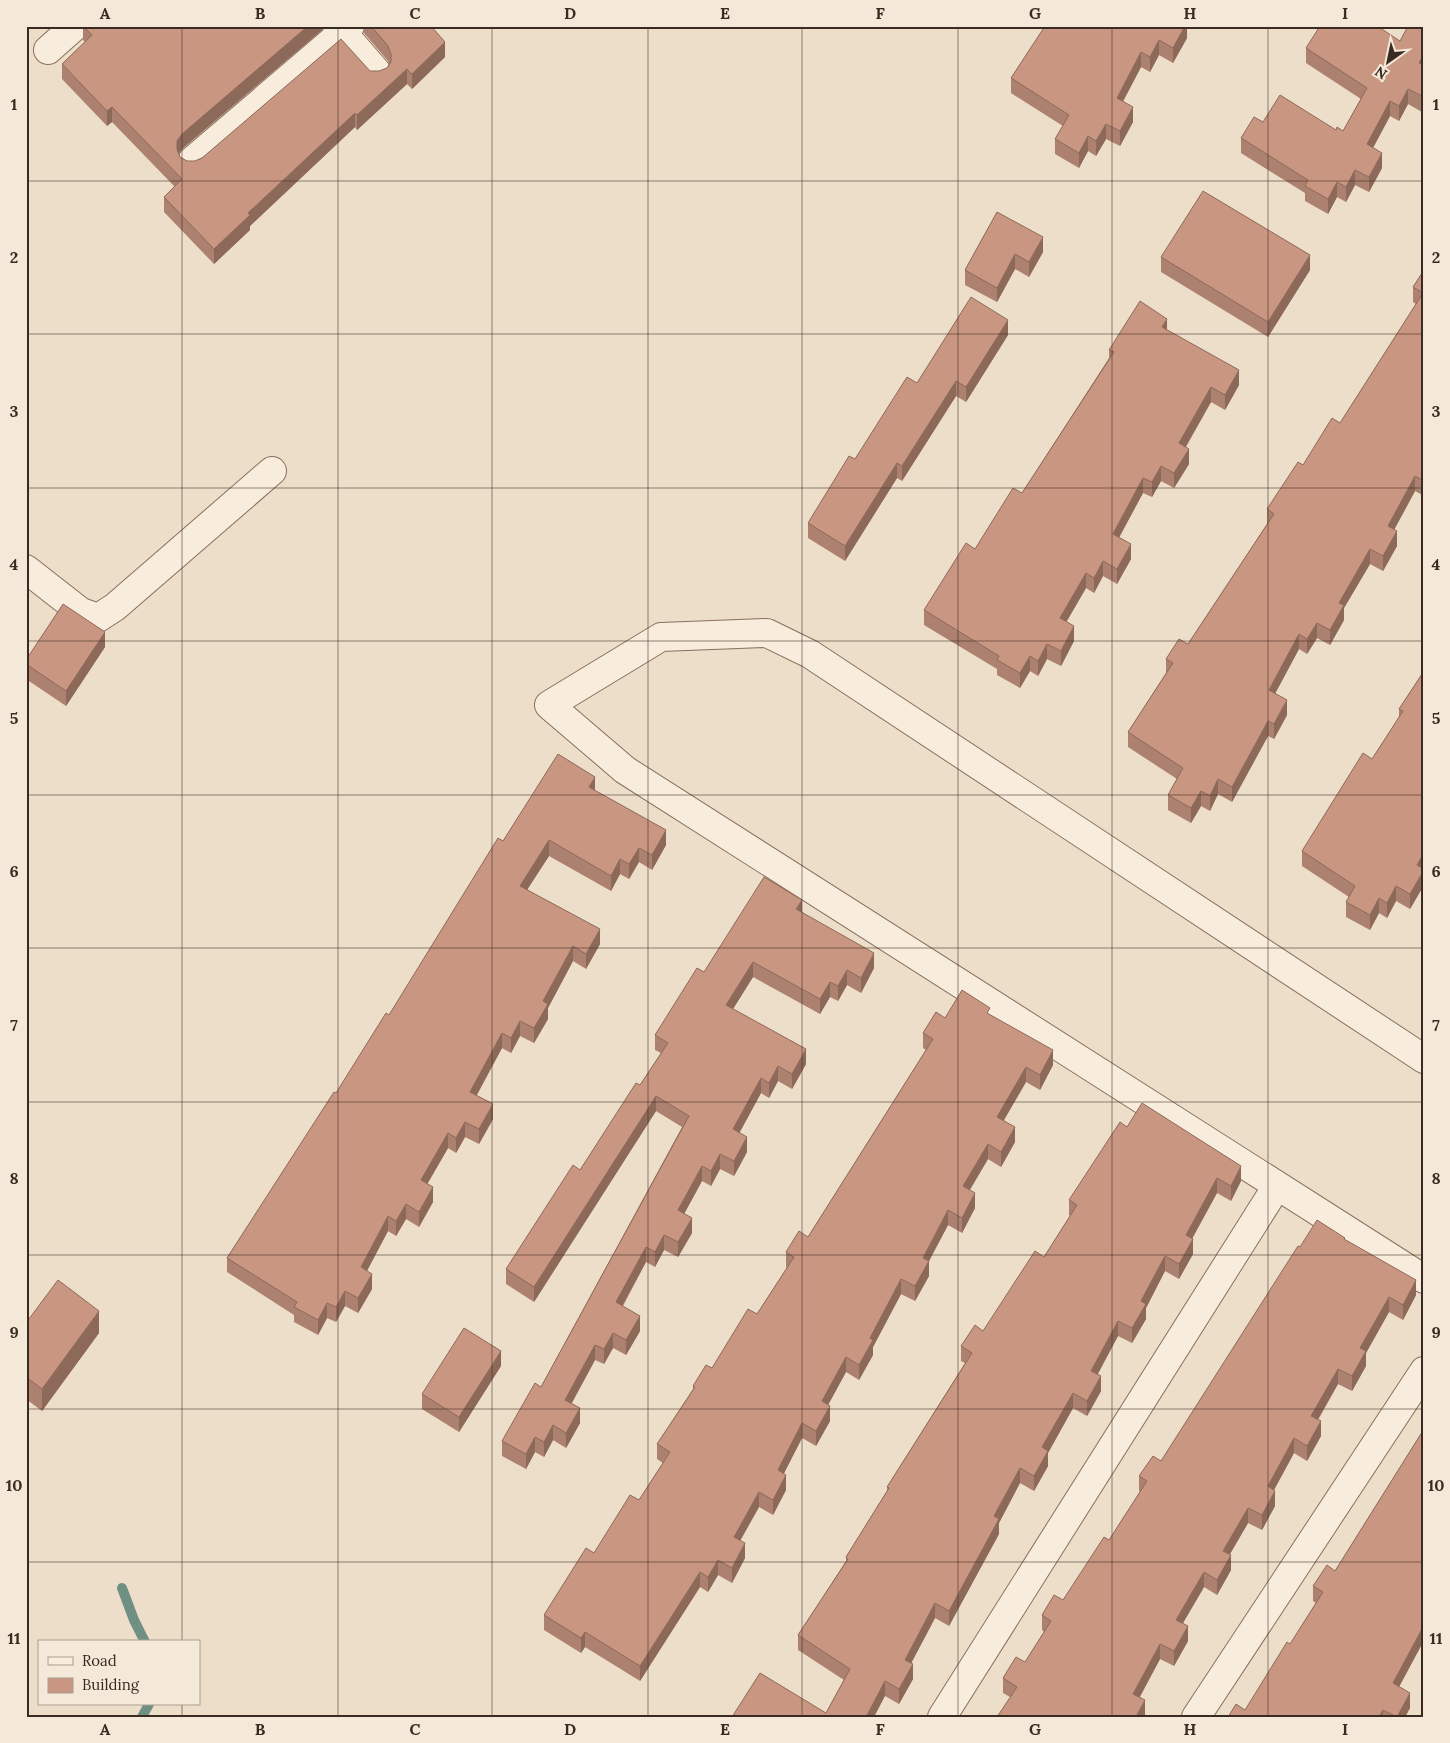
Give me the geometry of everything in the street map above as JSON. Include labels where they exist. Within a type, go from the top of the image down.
[{"type":"street","points":[[48,50],[74,26]]},
{"type":"street","points":[[192,161],[343,28],[376,71]]},
{"type":"street","points":[[26,569],[81,612],[98,618],[116,608],[272,471]]},
{"type":"street","points":[[1424,1059],[810,654],[766,633],[661,637],[549,705],[625,770],[1424,1279]]},
{"type":"street","points":[[942,1717],[1278,1186]]},
{"type":"street","points":[[1196,1717],[1424,1371]]},
{"type":"building","points":[[83,26],[308,26],[182,134],[177,141],[177,149],[180,157],[187,161],[195,161],[202,158],[341,39],[370,71],[379,71],[387,68],[391,62],[388,46],[371,26],[431,26],[445,42],[412,74],[407,69],[357,115],[355,113],[248,213],[250,215],[214,249],[164,197],[182,179],[112,107],[107,111],[62,64],[92,35]]},
{"type":"building","points":[[1045,26],[1185,26],[1173,48],[1159,40],[1150,57],[1141,52],[1117,98],[1133,107],[1120,131],[1106,124],[1096,141],[1088,136],[1079,153],[1055,139],[1069,115],[1011,78]]},
{"type":"building","points":[[1320,26],[1377,26],[1400,41],[1408,26],[1424,26],[1424,54],[1419,63],[1424,65],[1424,93],[1422,96],[1408,89],[1399,106],[1390,101],[1367,144],[1382,153],[1369,177],[1355,170],[1346,187],[1337,182],[1328,199],[1305,186],[1308,180],[1241,138],[1254,117],[1263,122],[1280,95],[1336,130],[1337,127],[1343,131],[1367,88],[1306,48]]},
{"type":"building","points":[[1203,191],[1310,255],[1268,322],[1161,257]]},
{"type":"building","points":[[997,212],[1043,237],[1029,262],[1015,254],[997,288],[965,270]]},
{"type":"building","points":[[1424,270],[1424,481],[1415,476],[1388,526],[1397,531],[1383,556],[1370,549],[1339,603],[1344,605],[1330,630],[1317,623],[1307,639],[1299,634],[1269,690],[1287,700],[1274,724],[1268,721],[1232,787],[1218,779],[1210,796],[1201,791],[1191,808],[1168,795],[1183,768],[1128,732],[1173,663],[1166,659],[1179,639],[1188,644],[1274,514],[1267,509],[1298,462],[1303,465],[1332,418],[1340,423],[1423,293],[1413,287]]},
{"type":"building","points":[[971,297],[1008,320],[966,387],[956,381],[902,466],[897,463],[845,546],[808,523],[849,456],[855,459],[907,377],[917,383]]},
{"type":"building","points":[[1140,301],[1167,319],[1162,327],[1239,370],[1225,395],[1211,387],[1179,443],[1189,449],[1174,473],[1161,466],[1152,482],[1143,478],[1113,534],[1131,544],[1117,569],[1103,561],[1094,578],[1086,573],[1060,618],[1074,626],[1061,651],[1047,644],[1038,661],[1030,656],[1020,673],[997,660],[999,656],[924,610],[966,543],[975,549],[1013,488],[1022,493],[1114,352],[1109,350]]},
{"type":"building","points":[[63,604],[105,632],[66,691],[26,664],[26,660]]},
{"type":"building","points":[[1424,671],[1424,853],[1417,865],[1424,870],[1410,894],[1396,886],[1387,903],[1379,898],[1370,915],[1346,902],[1355,886],[1302,851],[1363,753],[1372,759],[1403,711],[1399,709]]},
{"type":"building","points":[[558,754],[595,777],[589,787],[666,830],[652,855],[639,848],[629,864],[620,859],[611,876],[549,840],[520,886],[600,929],[586,954],[573,946],[543,1001],[548,1004],[534,1028],[520,1021],[511,1038],[502,1033],[470,1092],[493,1104],[479,1129],[465,1122],[456,1138],[448,1133],[421,1180],[433,1187],[419,1212],[406,1204],[396,1221],[388,1216],[361,1267],[372,1274],[358,1298],[345,1291],[336,1307],[327,1303],[318,1320],[294,1307],[297,1302],[227,1258],[334,1092],[336,1093],[386,1013],[389,1015],[498,838],[503,841]]},
{"type":"building","points":[[764,877],[802,900],[796,909],[874,953],[861,978],[847,970],[838,986],[830,982],[820,999],[753,962],[726,1005],[806,1049],[792,1074],[778,1066],[769,1083],[761,1078],[733,1129],[747,1137],[734,1161],[720,1154],[711,1171],[702,1166],[678,1210],[692,1218],[678,1242],[664,1235],[655,1252],[646,1247],[616,1302],[640,1316],[626,1340],[613,1333],[604,1349],[595,1345],[565,1400],[580,1408],[566,1433],[553,1425],[544,1442],[535,1437],[526,1454],[502,1441],[535,1383],[541,1387],[689,1116],[656,1096],[534,1287],[506,1269],[573,1165],[580,1170],[636,1083],[640,1085],[668,1043],[655,1035],[697,968],[704,972]]},
{"type":"building","points":[[962,990],[990,1008],[987,1013],[1053,1050],[1040,1075],[1026,1067],[997,1117],[1015,1127],[1001,1152],[988,1144],[963,1186],[975,1193],[962,1218],[948,1210],[923,1258],[929,1261],[915,1286],[901,1279],[870,1338],[873,1340],[859,1365],[846,1357],[822,1401],[830,1406],[816,1431],[802,1423],[778,1470],[786,1475],[773,1500],[759,1492],[734,1537],[745,1543],[732,1568],[718,1560],[708,1577],[700,1572],[640,1666],[585,1632],[581,1638],[544,1615],[586,1548],[594,1553],[630,1495],[639,1500],[670,1452],[657,1444],[695,1387],[693,1386],[706,1365],[712,1368],[748,1309],[757,1314],[794,1257],[786,1252],[799,1231],[808,1237],[933,1039],[923,1033],[936,1012],[945,1018]]},
{"type":"building","points":[[1142,1103],[1241,1166],[1231,1186],[1217,1178],[1186,1235],[1193,1239],[1179,1264],[1165,1256],[1141,1301],[1146,1304],[1132,1328],[1118,1321],[1091,1371],[1101,1376],[1087,1401],[1073,1393],[1042,1447],[1048,1451],[1034,1476],[1020,1468],[994,1516],[999,1519],[949,1611],[935,1603],[905,1660],[913,1664],[899,1689],[885,1681],[866,1717],[732,1717],[760,1673],[826,1713],[850,1669],[798,1635],[848,1559],[846,1557],[889,1488],[887,1487],[972,1353],[961,1346],[975,1325],[983,1331],[1035,1251],[1044,1257],[1077,1205],[1069,1200],[1120,1122],[1127,1127]]},
{"type":"building","points":[[1317,1220],[1344,1239],[1416,1280],[1403,1305],[1389,1297],[1360,1348],[1366,1351],[1352,1376],[1338,1369],[1311,1416],[1321,1421],[1307,1446],[1294,1438],[1268,1486],[1275,1491],[1262,1515],[1248,1508],[1223,1551],[1231,1555],[1217,1580],[1204,1572],[1176,1620],[1188,1626],[1174,1651],[1160,1644],[1133,1694],[1145,1700],[1136,1717],[997,1717],[1017,1687],[1003,1678],[1016,1657],[1025,1662],[1051,1621],[1042,1615],[1054,1595],[1063,1600],[1104,1537],[1109,1540],[1147,1481],[1139,1476],[1153,1456],[1161,1461],[1298,1246],[1300,1247]]},
{"type":"building","points":[[58,1280],[99,1311],[42,1389],[26,1377],[26,1323]]},
{"type":"building","points":[[464,1328],[501,1351],[459,1417],[422,1394]]},
{"type":"building","points":[[1424,1429],[1424,1630],[1422,1629],[1393,1683],[1410,1693],[1397,1717],[1383,1710],[1379,1717],[1228,1717],[1236,1704],[1245,1710],[1287,1642],[1290,1644],[1323,1592],[1313,1586],[1327,1565],[1335,1571]]},
{"type":"waterway","points":[[122,1588],[144,1640]]},
{"type":"waterway","points":[[142,1717],[148,1706]]}]
